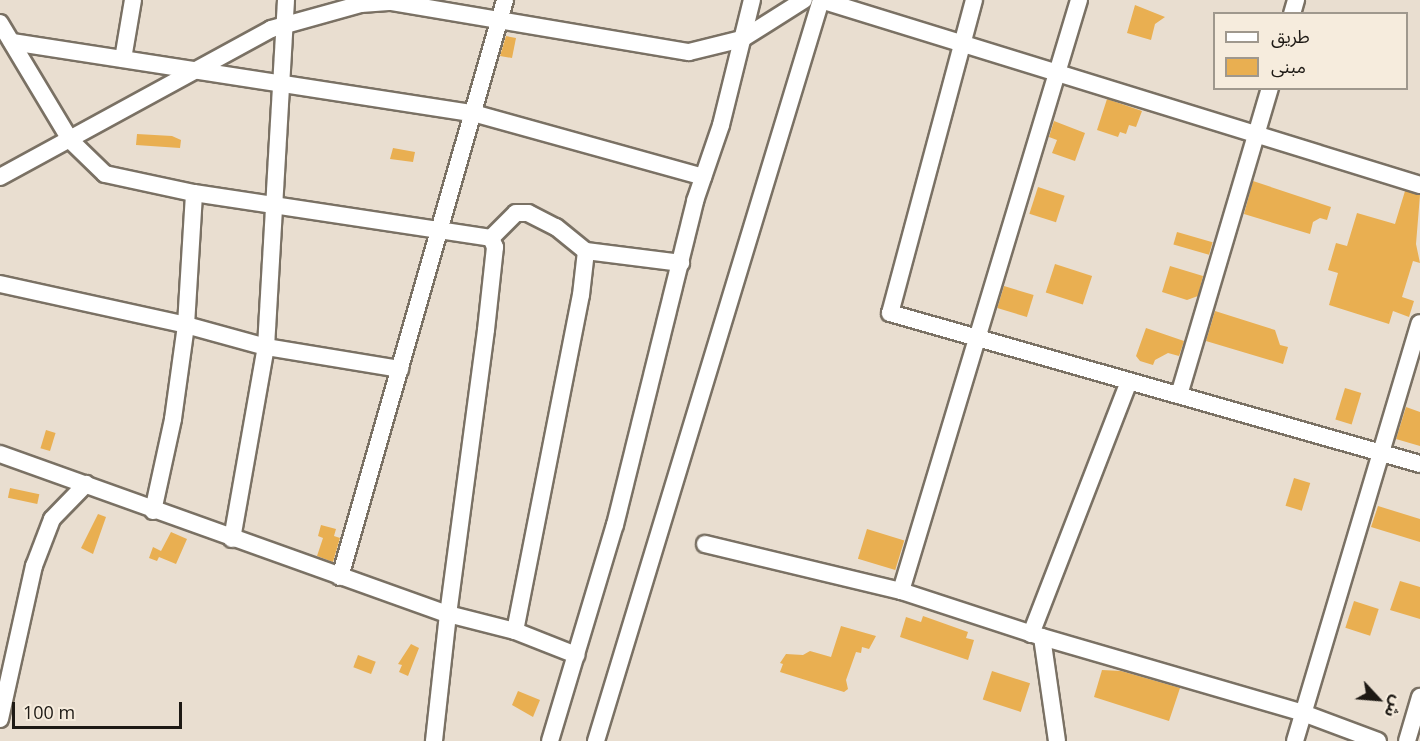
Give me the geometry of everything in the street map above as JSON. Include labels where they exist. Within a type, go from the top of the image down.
[{"type":"street","points":[[123,59],[133,0]]},
{"type":"street","points":[[232,539],[266,347],[286,0]]},
{"type":"street","points":[[340,577],[438,227],[505,0]]},
{"type":"street","points":[[550,741],[615,525],[703,177],[752,0]]},
{"type":"street","points":[[0,177],[71,141],[196,70],[285,24],[361,3],[392,1],[500,22],[688,52],[742,39],[804,0]]},
{"type":"street","points":[[596,741],[821,0],[1420,185]]},
{"type":"street","points":[[974,0],[890,313],[1420,464]]},
{"type":"street","points":[[901,591],[1079,0]]},
{"type":"street","points":[[0,23],[71,141],[105,174],[194,193],[438,227],[491,238]]},
{"type":"street","points":[[12,42],[473,113],[703,177]]},
{"type":"street","points":[[1179,395],[1269,90]]},
{"type":"street","points":[[153,511],[173,419],[186,325],[194,193]]},
{"type":"street","points":[[491,238],[516,213],[528,213],[556,227],[586,251],[681,263]]},
{"type":"street","points":[[434,741],[448,614],[486,330],[495,246],[491,238]]},
{"type":"street","points":[[515,631],[581,295],[586,251]]},
{"type":"street","points":[[0,284],[186,325],[266,347],[400,369]]},
{"type":"street","points":[[1295,741],[1420,323]]},
{"type":"street","points":[[1057,741],[1036,635],[1129,381]]},
{"type":"street","points":[[0,454],[340,577],[448,614],[515,631],[576,655]]},
{"type":"street","points":[[0,719],[34,566],[52,519],[86,484]]},
{"type":"street","points":[[705,544],[901,591],[1036,635],[1303,713],[1378,741]]},
{"type":"street","points":[[1407,741],[1420,697]]},
{"type":"building","points":[[1135,5],[1165,17],[1155,24],[1151,40],[1127,33]]},
{"type":"building","points":[[506,36],[516,38],[512,58],[500,56]]},
{"type":"building","points":[[1107,99],[1142,111],[1136,127],[1129,125],[1126,134],[1120,132],[1118,137],[1097,130]]},
{"type":"building","points":[[1054,121],[1085,133],[1075,161],[1052,153],[1057,140],[1049,137]]},
{"type":"building","points":[[137,134],[172,136],[181,140],[180,148],[136,145]]},
{"type":"building","points":[[393,148],[415,152],[413,162],[390,159]]},
{"type":"building","points":[[1253,181],[1331,207],[1327,220],[1320,218],[1313,222],[1310,234],[1244,214]]},
{"type":"building","points":[[1038,187],[1065,196],[1056,222],[1029,214]]},
{"type":"building","points":[[1405,191],[1420,195],[1416,244],[1420,263],[1413,261],[1402,297],[1414,301],[1409,317],[1393,311],[1389,324],[1329,305],[1338,273],[1328,270],[1336,243],[1347,246],[1357,213],[1395,224]]},
{"type":"building","points":[[1177,232],[1213,242],[1209,255],[1173,244]]},
{"type":"building","points":[[1055,264],[1092,276],[1083,305],[1046,293]]},
{"type":"building","points":[[1170,266],[1203,276],[1198,296],[1187,300],[1162,292]]},
{"type":"building","points":[[1004,286],[1034,295],[1027,317],[997,308]]},
{"type":"building","points":[[1215,311],[1275,330],[1280,345],[1288,347],[1283,364],[1206,341]]},
{"type":"building","points":[[1146,328],[1184,341],[1179,356],[1168,353],[1155,360],[1153,365],[1140,361],[1136,356]]},
{"type":"building","points":[[1345,388],[1361,393],[1352,425],[1335,420]]},
{"type":"building","points":[[1406,407],[1420,412],[1420,446],[1396,439]]},
{"type":"building","points":[[46,430],[56,433],[50,451],[40,448]]},
{"type":"building","points":[[1294,478],[1310,483],[1302,511],[1286,506]]},
{"type":"building","points":[[10,488],[39,494],[37,504],[8,498]]},
{"type":"building","points":[[1378,506],[1420,519],[1420,542],[1371,527]]},
{"type":"building","points":[[98,514],[106,517],[93,554],[81,548]]},
{"type":"building","points":[[321,525],[336,529],[334,536],[340,538],[333,562],[317,556],[323,538],[318,536]]},
{"type":"building","points":[[867,529],[904,540],[895,570],[858,559]]},
{"type":"building","points":[[171,532],[187,539],[176,564],[159,557],[157,561],[149,558],[153,547],[161,551]]},
{"type":"building","points":[[1400,581],[1420,587],[1420,619],[1390,610]]},
{"type":"building","points":[[1354,601],[1379,609],[1370,636],[1345,628]]},
{"type":"building","points":[[923,616],[968,632],[966,638],[974,640],[968,660],[900,637],[906,617],[921,622]]},
{"type":"building","points":[[841,626],[876,636],[869,649],[862,647],[861,653],[856,652],[846,680],[848,689],[844,692],[780,672],[783,664],[780,663],[786,654],[803,655],[810,651],[831,657]]},
{"type":"building","points":[[411,644],[419,648],[408,676],[399,672],[402,665],[398,664]]},
{"type":"building","points":[[358,655],[376,662],[371,674],[353,667]]},
{"type":"building","points":[[1102,670],[1121,671],[1180,688],[1169,721],[1094,697]]},
{"type":"building","points":[[992,671],[1030,683],[1021,712],[983,700]]},
{"type":"building","points":[[518,691],[540,700],[533,717],[512,705]]}]
